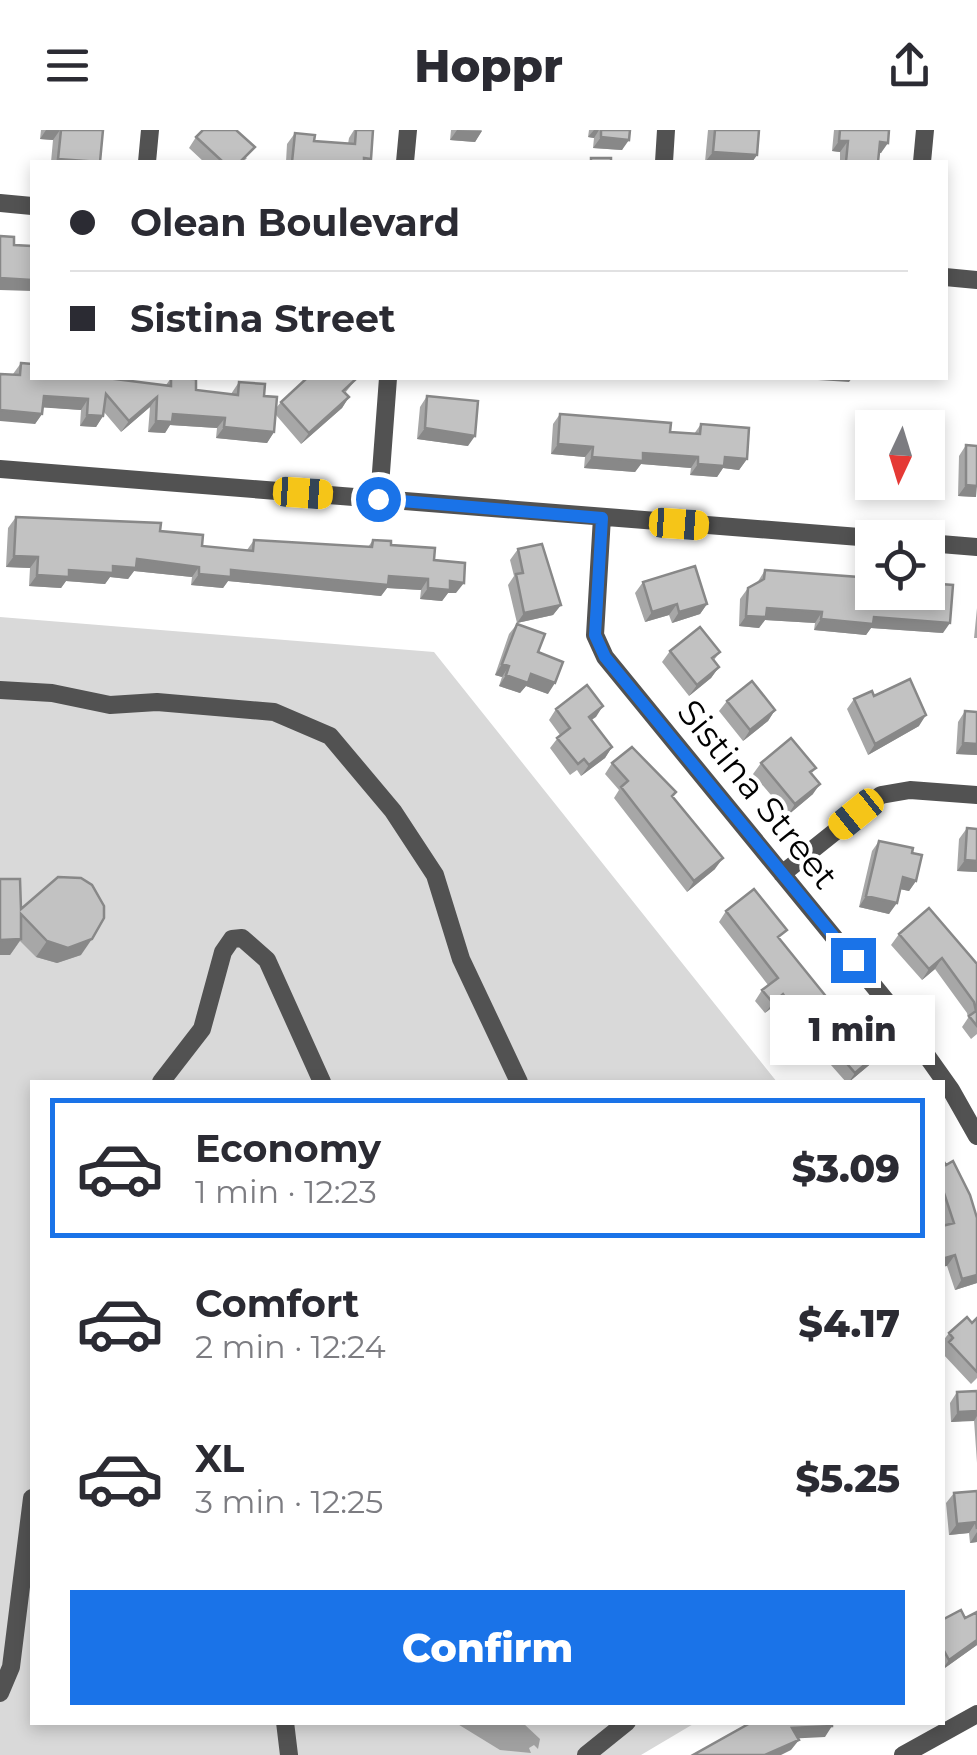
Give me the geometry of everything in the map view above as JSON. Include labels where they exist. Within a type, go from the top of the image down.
[{"type":"street","points":[[147,160],[150,130]]},
{"type":"street","points":[[406,160],[408,130]]},
{"type":"street","points":[[664,160],[666,130]]},
{"type":"street","points":[[922,160],[924,130]]},
{"type":"street","points":[[0,204],[30,206]]},
{"type":"street","points":[[948,277],[977,280]]},
{"type":"street","points":[[378,499],[388,380]]},
{"type":"street","points":[[0,470],[855,537]]},
{"type":"street","name":"Sistina Street","points":[[602,518],[595,635],[605,657],[926,1052],[943,1080]]},
{"type":"street","points":[[945,544],[977,546]]},
{"type":"street","points":[[0,690],[52,693],[110,705],[157,702],[274,712],[330,736],[394,810],[434,875],[461,959],[518,1080]]},
{"type":"street","points":[[782,874],[881,795],[910,790],[977,795]]},
{"type":"street","points":[[162,1080],[202,1029],[223,952],[232,939],[242,938],[267,960],[321,1080]]},
{"type":"street","name":"Sistina Street","points":[[945,1083],[977,1136]]},
{"type":"street","points":[[0,1693],[12,1667],[30,1515]]},
{"type":"street","points":[[903,1755],[977,1714]]},
{"type":"street","points":[[285,1725],[290,1755]]},
{"type":"street","points":[[586,1755],[623,1725]]},
{"type":"shaded area","points":[[0,617],[434,652],[775,1080],[30,1080],[30,1725],[692,1725],[641,1755],[0,1755]]},
{"type":"shaded area","points":[[459,1725],[525,1725],[540,1739],[538,1749],[534,1745],[529,1748],[531,1753],[500,1750]]},
{"type":"building","points":[[61,130],[103,130],[100,160],[58,159]]},
{"type":"building","points":[[203,130],[236,130],[255,147],[242,160],[221,160],[196,137]]},
{"type":"building","points":[[356,130],[373,130],[371,159],[292,160],[295,133],[315,135],[314,141],[355,144]]},
{"type":"building","points":[[601,130],[630,130],[629,140],[601,137]]},
{"type":"building","points":[[715,130],[759,130],[757,155],[713,152]]},
{"type":"building","points":[[840,130],[889,130],[888,143],[880,142],[878,160],[846,160],[848,141],[839,141]]},
{"type":"building","points":[[0,236],[14,237],[14,245],[30,246],[30,280],[0,278]]},
{"type":"building","points":[[21,363],[30,364],[30,380],[123,380],[171,386],[171,380],[196,380],[196,390],[238,395],[239,382],[265,384],[264,396],[277,397],[274,432],[224,427],[225,418],[173,414],[172,422],[156,421],[157,397],[129,421],[106,394],[103,416],[87,415],[88,399],[44,396],[42,414],[0,410],[0,374],[20,375]]},
{"type":"building","points":[[305,380],[355,380],[343,391],[349,397],[309,433],[281,402]]},
{"type":"building","points":[[427,396],[478,401],[475,436],[425,428]]},
{"type":"building","points":[[560,414],[671,423],[670,432],[700,434],[701,424],[749,428],[747,459],[725,457],[724,466],[698,464],[698,457],[643,453],[643,461],[592,457],[593,447],[558,444]]},
{"type":"building","points":[[966,445],[977,446],[977,486],[966,485]]},
{"type":"building","points":[[16,517],[161,523],[160,531],[203,535],[202,546],[253,551],[254,540],[372,547],[373,540],[391,541],[391,545],[435,548],[434,560],[465,563],[464,583],[450,581],[450,590],[428,588],[428,579],[389,576],[388,585],[231,570],[231,577],[199,574],[199,567],[137,559],[136,568],[113,566],[113,573],[69,570],[69,577],[37,575],[38,557],[14,556]]},
{"type":"building","points":[[542,544],[561,605],[524,613],[516,574],[523,573],[518,549]]},
{"type":"building","points":[[695,566],[707,604],[679,612],[677,604],[652,612],[643,582]]},
{"type":"building","points":[[765,570],[855,577],[855,610],[945,610],[945,584],[953,585],[950,623],[874,617],[873,624],[821,619],[822,612],[767,608],[766,617],[746,616],[748,588],[764,579]]},
{"type":"building","points":[[517,624],[545,634],[538,652],[563,662],[555,683],[531,674],[528,683],[506,675],[509,666],[502,664]]},
{"type":"building","points":[[700,627],[720,652],[712,658],[719,667],[697,685],[670,651]]},
{"type":"building","points":[[910,679],[926,715],[875,744],[854,699],[872,691],[874,696]]},
{"type":"building","points":[[752,681],[775,710],[750,730],[727,701]]},
{"type":"building","points":[[587,685],[603,706],[589,717],[612,747],[589,765],[584,759],[578,764],[557,738],[570,728],[556,709]]},
{"type":"building","points":[[965,711],[977,712],[977,744],[963,743]]},
{"type":"building","points":[[791,738],[816,768],[810,772],[820,784],[795,804],[761,763]]},
{"type":"building","points":[[632,747],[676,792],[672,796],[723,858],[694,881],[621,787],[628,781],[612,763]]},
{"type":"building","points":[[967,828],[977,829],[977,861],[965,860]]},
{"type":"building","points":[[879,841],[913,848],[912,853],[922,855],[916,881],[903,877],[897,903],[866,896]]},
{"type":"building","points":[[58,877],[81,878],[92,885],[104,906],[104,918],[92,939],[68,948],[47,941],[21,914],[21,939],[0,940],[0,879],[20,879],[21,909]]},
{"type":"building","points":[[754,889],[787,930],[778,937],[837,1010],[867,1042],[871,1038],[882,1050],[855,1073],[831,1045],[836,1040],[803,1002],[799,1006],[795,1000],[790,1004],[783,994],[773,1003],[762,990],[778,978],[726,911]]},
{"type":"building","points":[[929,908],[977,964],[977,1026],[969,1016],[976,1011],[974,1002],[942,958],[929,969],[899,934]]},
{"type":"building","points":[[953,1161],[977,1218],[977,1275],[962,1279],[955,1255],[945,1258],[945,1225],[954,1223],[945,1196],[945,1164]]},
{"type":"building","points":[[967,1317],[972,1323],[977,1318],[977,1372],[949,1342],[953,1338],[949,1333]]},
{"type":"building","points":[[977,1391],[977,1411],[958,1412],[957,1392]]},
{"type":"building","points":[[977,1491],[977,1529],[976,1522],[957,1524],[954,1493]]},
{"type":"building","points":[[961,1610],[965,1618],[977,1612],[977,1640],[949,1660],[945,1653],[945,1618]]},
{"type":"building","points":[[747,1725],[832,1725],[792,1728],[799,1740],[765,1755],[693,1755]]},
{"type":"route","points":[[378,499],[602,518],[594,610],[595,635],[605,657],[853,960]]}]
